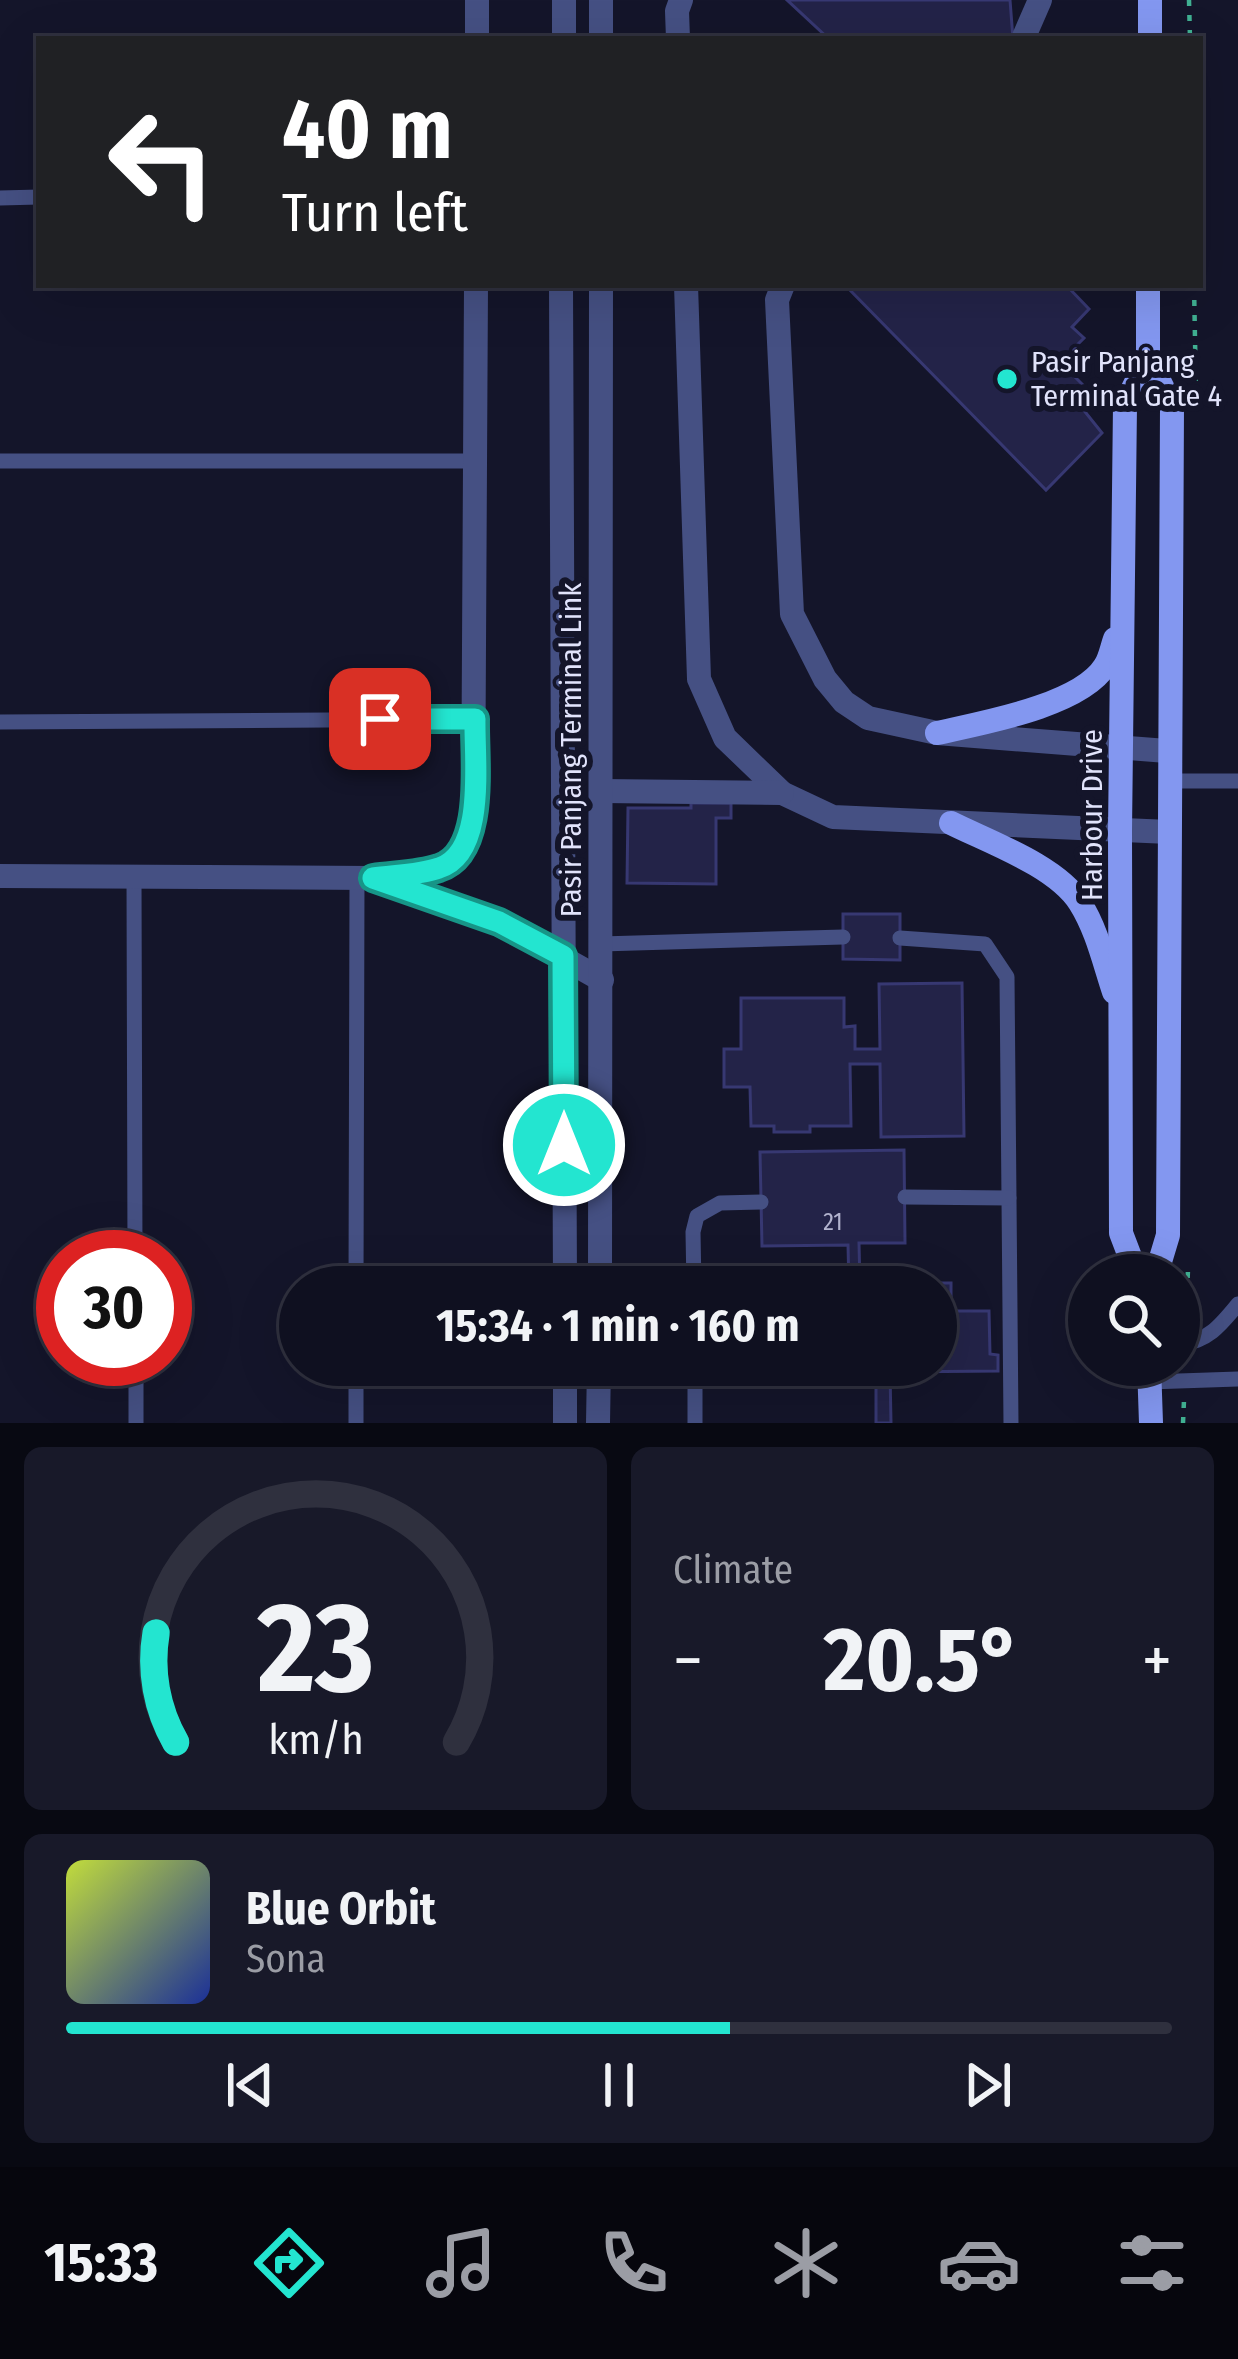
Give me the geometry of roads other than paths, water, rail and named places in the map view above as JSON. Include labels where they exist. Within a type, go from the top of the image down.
[{"type":"main road","points":[[1150,0],[1150,36]]},
{"type":"main road","name":"Harbour Drive","points":[[1129,1254],[1121,1232],[1125,405],[1148,358],[1148,288]]},
{"type":"main road","name":"Harbour Drive","points":[[1148,358],[1172,407],[1168,1235],[1162,1254]]},
{"type":"main road","points":[[937,734],[1028,712],[1065,696],[1105,668],[1122,619]]},
{"type":"main road","points":[[951,823],[1036,864],[1078,898],[1097,939],[1122,1018]]},
{"type":"main road","points":[[1149,1386],[1151,1423]]},
{"type":"street","points":[[477,0],[477,36]]},
{"type":"street","points":[[563,36],[564,0]]},
{"type":"street","points":[[601,0],[601,36]]},
{"type":"street","points":[[678,36],[681,0]]},
{"type":"street","points":[[1023,36],[1040,0]]},
{"type":"street","points":[[0,876],[365,878],[438,869],[462,851],[473,826],[476,288]]},
{"type":"street","name":"Pasir Panjang Terminal Link","points":[[561,288],[565,1266]]},
{"type":"street","name":"Pasir Panjang Terminal Link","points":[[600,1266],[601,288]]},
{"type":"street","points":[[686,288],[699,679],[725,738],[782,793],[833,817],[1169,832]]},
{"type":"street","points":[[781,288],[777,300],[792,614],[825,679],[844,702],[868,718],[937,734],[1167,752]]},
{"type":"street","points":[[601,791],[782,793]]},
{"type":"street","points":[[365,878],[499,922],[602,980]]},
{"type":"street","points":[[565,1386],[566,1423]]},
{"type":"street","points":[[598,1423],[599,1386]]},
{"type":"lane","points":[[0,198],[36,197]]},
{"type":"lane","points":[[0,461],[476,460]]},
{"type":"lane","points":[[0,722],[475,719]]},
{"type":"lane","points":[[1168,781],[1238,782]]},
{"type":"lane","points":[[134,876],[135,1230]]},
{"type":"lane","points":[[356,1266],[365,878]]},
{"type":"lane","points":[[601,944],[843,937]]},
{"type":"lane","points":[[900,938],[985,944],[1007,977],[1011,1423]]},
{"type":"lane","points":[[905,1197],[1009,1198]]},
{"type":"lane","points":[[694,1266],[697,1216],[720,1203],[761,1202]]},
{"type":"lane","points":[[1200,1341],[1218,1329],[1238,1304]]},
{"type":"lane","points":[[1200,1377],[1238,1379]]},
{"type":"lane","points":[[136,1386],[136,1423]]},
{"type":"lane","points":[[356,1386],[356,1423]]},
{"type":"lane","points":[[694,1386],[695,1423]]},
{"type":"place","name":"Pasir Panjang Terminal Gate 4","points":[[1007,379]]}]
